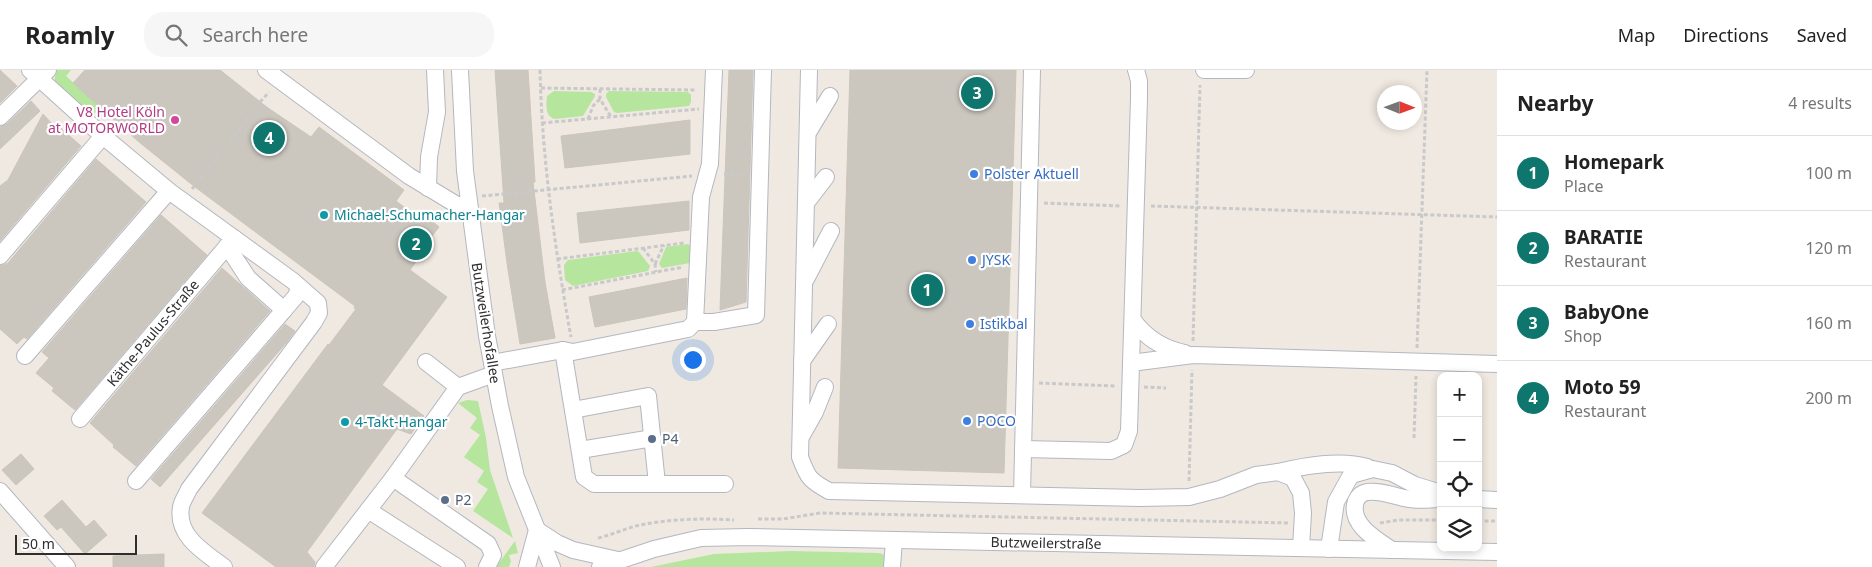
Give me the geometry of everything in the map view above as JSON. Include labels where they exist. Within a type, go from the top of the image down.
[{"type":"street","points":[[266,70],[408,176],[457,204],[469,201]]},
{"type":"street","points":[[428,188],[429,157],[437,112],[435,70]]},
{"type":"street","name":"Butzweilerhofallee","points":[[460,70],[463,138],[469,201],[493,368],[516,477],[552,567]]},
{"type":"street","points":[[324,567],[393,478],[458,387],[493,368],[568,351],[688,329],[695,322],[701,197],[710,164],[714,70]]},
{"type":"street","points":[[695,322],[714,322],[756,314],[763,70]]},
{"type":"street","points":[[809,70],[800,457],[808,476],[815,483],[829,491],[1140,498],[1189,497],[1220,489],[1256,475],[1312,465],[1359,465],[1392,473],[1415,485],[1437,492]]},
{"type":"street","points":[[1022,495],[1032,70]]},
{"type":"street","points":[[1023,449],[1111,451],[1124,445],[1130,431],[1139,81],[1136,70],[1145,70]]},
{"type":"street","points":[[1202,75],[1246,70]]},
{"type":"street","points":[[0,117],[39,73],[103,136],[169,191],[231,242],[293,281],[318,303],[319,312],[314,322],[189,489],[181,507],[183,527],[192,543],[224,567]]},
{"type":"street","points":[[808,133],[830,96]]},
{"type":"street","points":[[0,256],[103,136]]},
{"type":"street","points":[[806,203],[826,177]]},
{"type":"street","points":[[25,356],[169,191]]},
{"type":"street","points":[[804,283],[831,231]]},
{"type":"street","points":[[231,242],[248,278],[284,310]]},
{"type":"street","name":"Käthe-Paulus-Straße","points":[[80,419],[231,242]]},
{"type":"street","points":[[136,481],[296,296],[299,288]]},
{"type":"street","points":[[1133,320],[1139,329],[1170,350],[1193,355]]},
{"type":"street","points":[[802,361],[828,324]]},
{"type":"street","points":[[568,351],[573,410],[584,477],[594,484],[726,484]]},
{"type":"street","points":[[1131,363],[1193,355],[1497,364]]},
{"type":"street","points":[[426,362],[458,387]]},
{"type":"street","points":[[800,437],[815,412],[825,387]]},
{"type":"street","points":[[573,410],[648,396],[658,484]]},
{"type":"street","points":[[580,450],[653,438]]},
{"type":"street","points":[[1329,549],[1336,502],[1351,475],[1372,469]]},
{"type":"street","points":[[1278,472],[1293,478],[1301,493],[1303,513],[1301,548]]},
{"type":"street","points":[[393,478],[488,544],[493,555],[487,567]]},
{"type":"street","points":[[0,492],[67,567]]},
{"type":"street","points":[[1392,550],[1358,523],[1354,507],[1358,497],[1365,492],[1382,492],[1411,499],[1437,499]]},
{"type":"street","points":[[1482,499],[1497,500]]},
{"type":"street","points":[[368,510],[457,567]]},
{"type":"street","points":[[527,567],[537,530],[573,550],[619,560]]},
{"type":"street","name":"Butzweilerstraße","points":[[602,567],[654,549],[701,538],[749,536],[1497,552]]},
{"type":"street","points":[[892,567],[894,540]]},
{"type":"path","points":[[540,70],[542,123],[568,351]]},
{"type":"path","points":[[1414,438],[1427,70]]},
{"type":"path","points":[[1188,521],[1196,208],[1202,75]]},
{"type":"path","points":[[541,88],[713,90]]},
{"type":"path","points":[[600,89],[600,99],[611,117]]},
{"type":"path","points":[[588,119],[593,106],[600,99]]},
{"type":"path","points":[[542,123],[691,109],[712,109]]},
{"type":"path","points":[[230,142],[248,118]]},
{"type":"path","points":[[182,201],[224,148]]},
{"type":"path","points":[[469,201],[549,190],[707,174],[760,174]]},
{"type":"path","points":[[1029,203],[1497,217]]},
{"type":"path","points":[[558,259],[700,242]]},
{"type":"path","points":[[655,264],[664,245]]},
{"type":"path","points":[[643,248],[655,264],[656,272]]},
{"type":"path","points":[[562,290],[698,265]]},
{"type":"path","points":[[1025,383],[1166,388]]},
{"type":"path","points":[[750,520],[783,519],[820,513],[1279,523]]},
{"type":"path","points":[[594,540],[638,526],[664,521],[719,518],[741,520]]},
{"type":"path","points":[[1377,523],[1399,520],[1437,520]]},
{"type":"path","points":[[1482,521],[1497,521]]},
{"type":"green space","points":[[56,70],[71,70],[66,76],[100,107],[92,117],[54,84]]},
{"type":"green space","points":[[554,91],[591,92],[595,96],[583,116],[555,119],[549,116],[546,106],[547,96]]},
{"type":"green space","points":[[609,91],[688,92],[691,95],[691,102],[689,106],[617,113],[614,112],[606,97]]},
{"type":"green space","points":[[688,244],[691,247],[690,263],[662,268],[659,264],[666,247]]},
{"type":"green space","points":[[637,251],[650,266],[648,271],[573,286],[565,280],[564,265],[568,260]]},
{"type":"green space","points":[[467,400],[478,401],[486,438],[490,470],[513,538],[473,511],[488,489],[477,482],[484,471],[464,457],[480,435],[470,428],[477,418],[458,403]]},
{"type":"green space","points":[[515,541],[518,553],[509,555],[511,561],[509,567],[496,567]]},
{"type":"green space","points":[[791,551],[878,553],[883,554],[886,559],[885,567],[651,567],[714,554]]},
{"type":"building","points":[[0,70],[17,86],[0,103]]},
{"type":"building","points":[[85,70],[220,70],[268,108],[311,137],[319,127],[404,190],[396,201],[420,219],[425,212],[435,219],[433,222],[439,227],[425,245],[427,246],[410,270],[447,297],[382,385],[424,416],[411,434],[397,429],[307,552],[315,562],[314,567],[276,567],[202,513],[356,309],[354,308],[355,306],[195,187],[139,142],[73,83]]},
{"type":"building","points":[[495,70],[528,70],[535,182],[533,182],[545,282],[555,338],[520,344],[499,203],[504,203]]},
{"type":"building","points":[[729,70],[753,70],[746,302],[720,310]]},
{"type":"building","points":[[850,70],[1016,70],[1004,473],[838,468]]},
{"type":"building","points":[[31,101],[40,111],[0,149],[0,127],[7,124]]},
{"type":"building","points":[[43,114],[54,126],[56,124],[81,146],[0,241],[0,186],[8,180]]},
{"type":"building","points":[[690,120],[690,154],[565,168],[561,136]]},
{"type":"building","points":[[96,159],[146,202],[27,339],[24,337],[17,344],[0,329],[0,266],[8,263]]},
{"type":"building","points":[[689,201],[689,230],[580,243],[577,213]]},
{"type":"building","points":[[161,215],[207,255],[75,410],[52,391],[54,388],[36,373],[49,358],[42,352]]},
{"type":"building","points":[[222,268],[270,311],[136,466],[113,447],[114,445],[90,423]]},
{"type":"building","points":[[687,278],[686,309],[595,327],[589,297]]},
{"type":"building","points":[[285,324],[295,331],[287,342],[160,487],[151,479]]},
{"type":"building","points":[[21,454],[34,469],[16,485],[2,470]]},
{"type":"building","points":[[62,500],[86,527],[94,520],[107,535],[85,554],[61,527],[57,530],[44,516]]},
{"type":"building","points":[[164,554],[164,567],[113,567],[113,556]]},
{"type":"place","name":"BabyOne","points":[[977,93]]},
{"type":"place","name":"V8 Hotel Köln at MOTORWORLD","points":[[175,120]]},
{"type":"place","name":"Moto 59","points":[[269,138]]},
{"type":"place","name":"Polster Aktuell","points":[[974,174]]},
{"type":"place","name":"Michael-Schumacher-Hangar","points":[[324,215]]},
{"type":"place","name":"BARATIE","points":[[416,244]]},
{"type":"place","name":"JYSK","points":[[972,260]]},
{"type":"place","name":"Homepark","points":[[927,290]]},
{"type":"place","name":"Istikbal","points":[[970,324]]},
{"type":"place","name":"POCO","points":[[967,421]]},
{"type":"place","name":"4-Takt-Hangar","points":[[345,422]]},
{"type":"place","name":"P4","points":[[652,439]]},
{"type":"place","name":"P2","points":[[445,500]]}]
